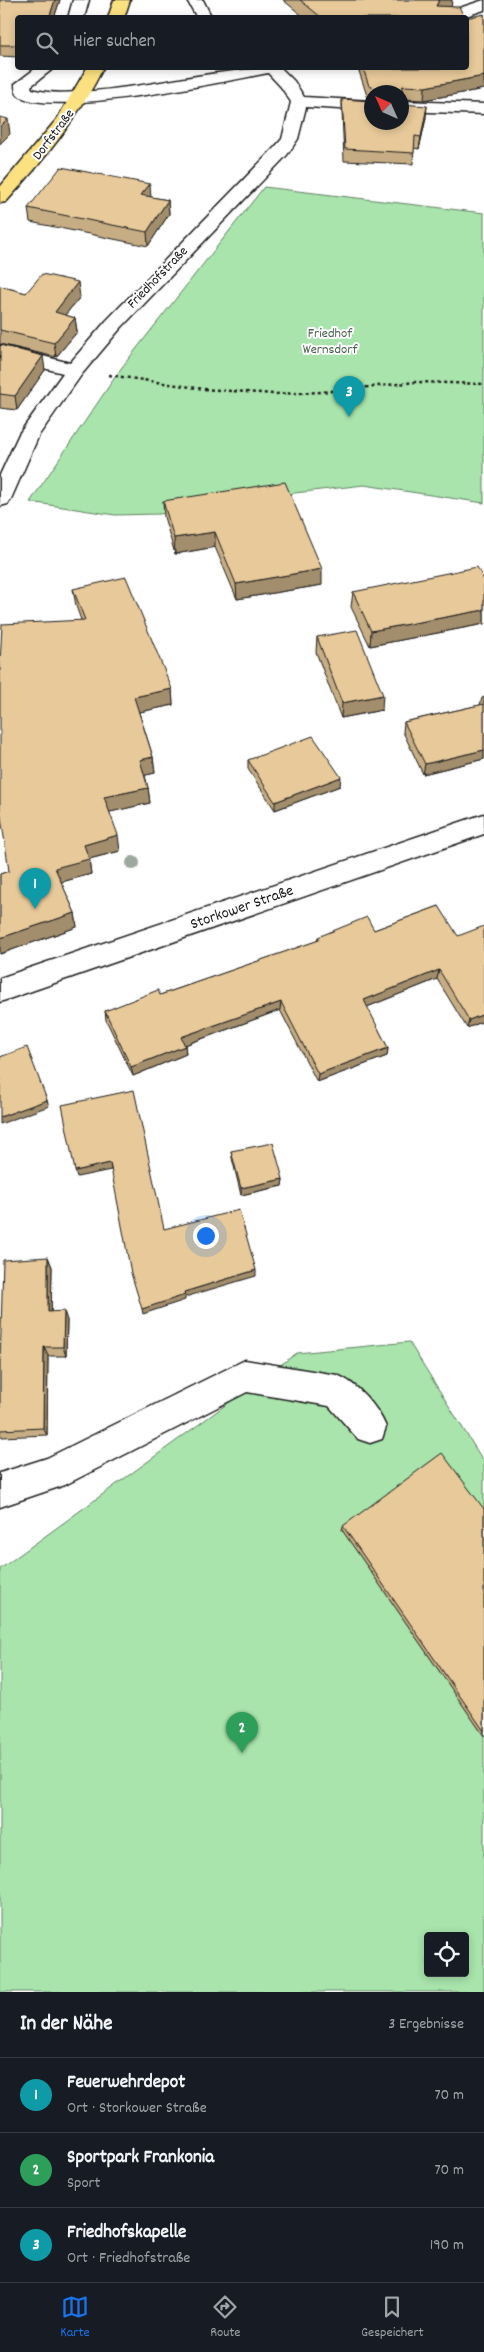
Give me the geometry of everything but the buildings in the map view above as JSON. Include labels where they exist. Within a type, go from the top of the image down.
[{"type":"main road","points":[[117,15],[122,0]]},
{"type":"main road","points":[[81,97],[94,70]]},
{"type":"main road","name":"Dorfstraße","points":[[0,198],[48,146],[81,97]]},
{"type":"street","points":[[77,15],[80,0]]},
{"type":"street","points":[[195,0],[203,15]]},
{"type":"street","points":[[452,15],[484,5]]},
{"type":"street","name":"Dorfstraße","points":[[43,70],[23,84],[24,92],[30,96],[38,97],[81,97]]},
{"type":"street","points":[[81,97],[244,70]]},
{"type":"street","points":[[274,70],[288,84],[300,102],[364,106]]},
{"type":"street","name":"Friedhofstraße","points":[[0,499],[29,434],[75,370],[113,325],[281,151],[292,133],[300,102]]},
{"type":"street","points":[[409,106],[484,109]]},
{"type":"street","points":[[0,351],[75,370]]},
{"type":"street","name":"Storkower Straße","points":[[0,990],[484,824]]},
{"type":"street","points":[[0,1490],[53,1473],[245,1376],[337,1391],[370,1427]]},
{"type":"path","points":[[75,370],[199,388],[269,394],[299,394],[392,384],[442,381],[484,384]]},
{"type":"green space","name":"Friedhof Wernsdorf","points":[[264,187],[484,213],[484,503],[364,485],[286,494],[160,514],[115,515],[30,502],[122,367]]},
{"type":"green space","points":[[409,1342],[484,1462],[484,1992],[0,1992],[0,1569],[297,1353]]},
{"type":"place","name":"Friedhofskapelle","points":[[349,417]]},
{"type":"place","name":"Feuerwehrdepot","points":[[35,909]]},
{"type":"place","name":"Sportpark Frankonia","points":[[242,1753]]}]
